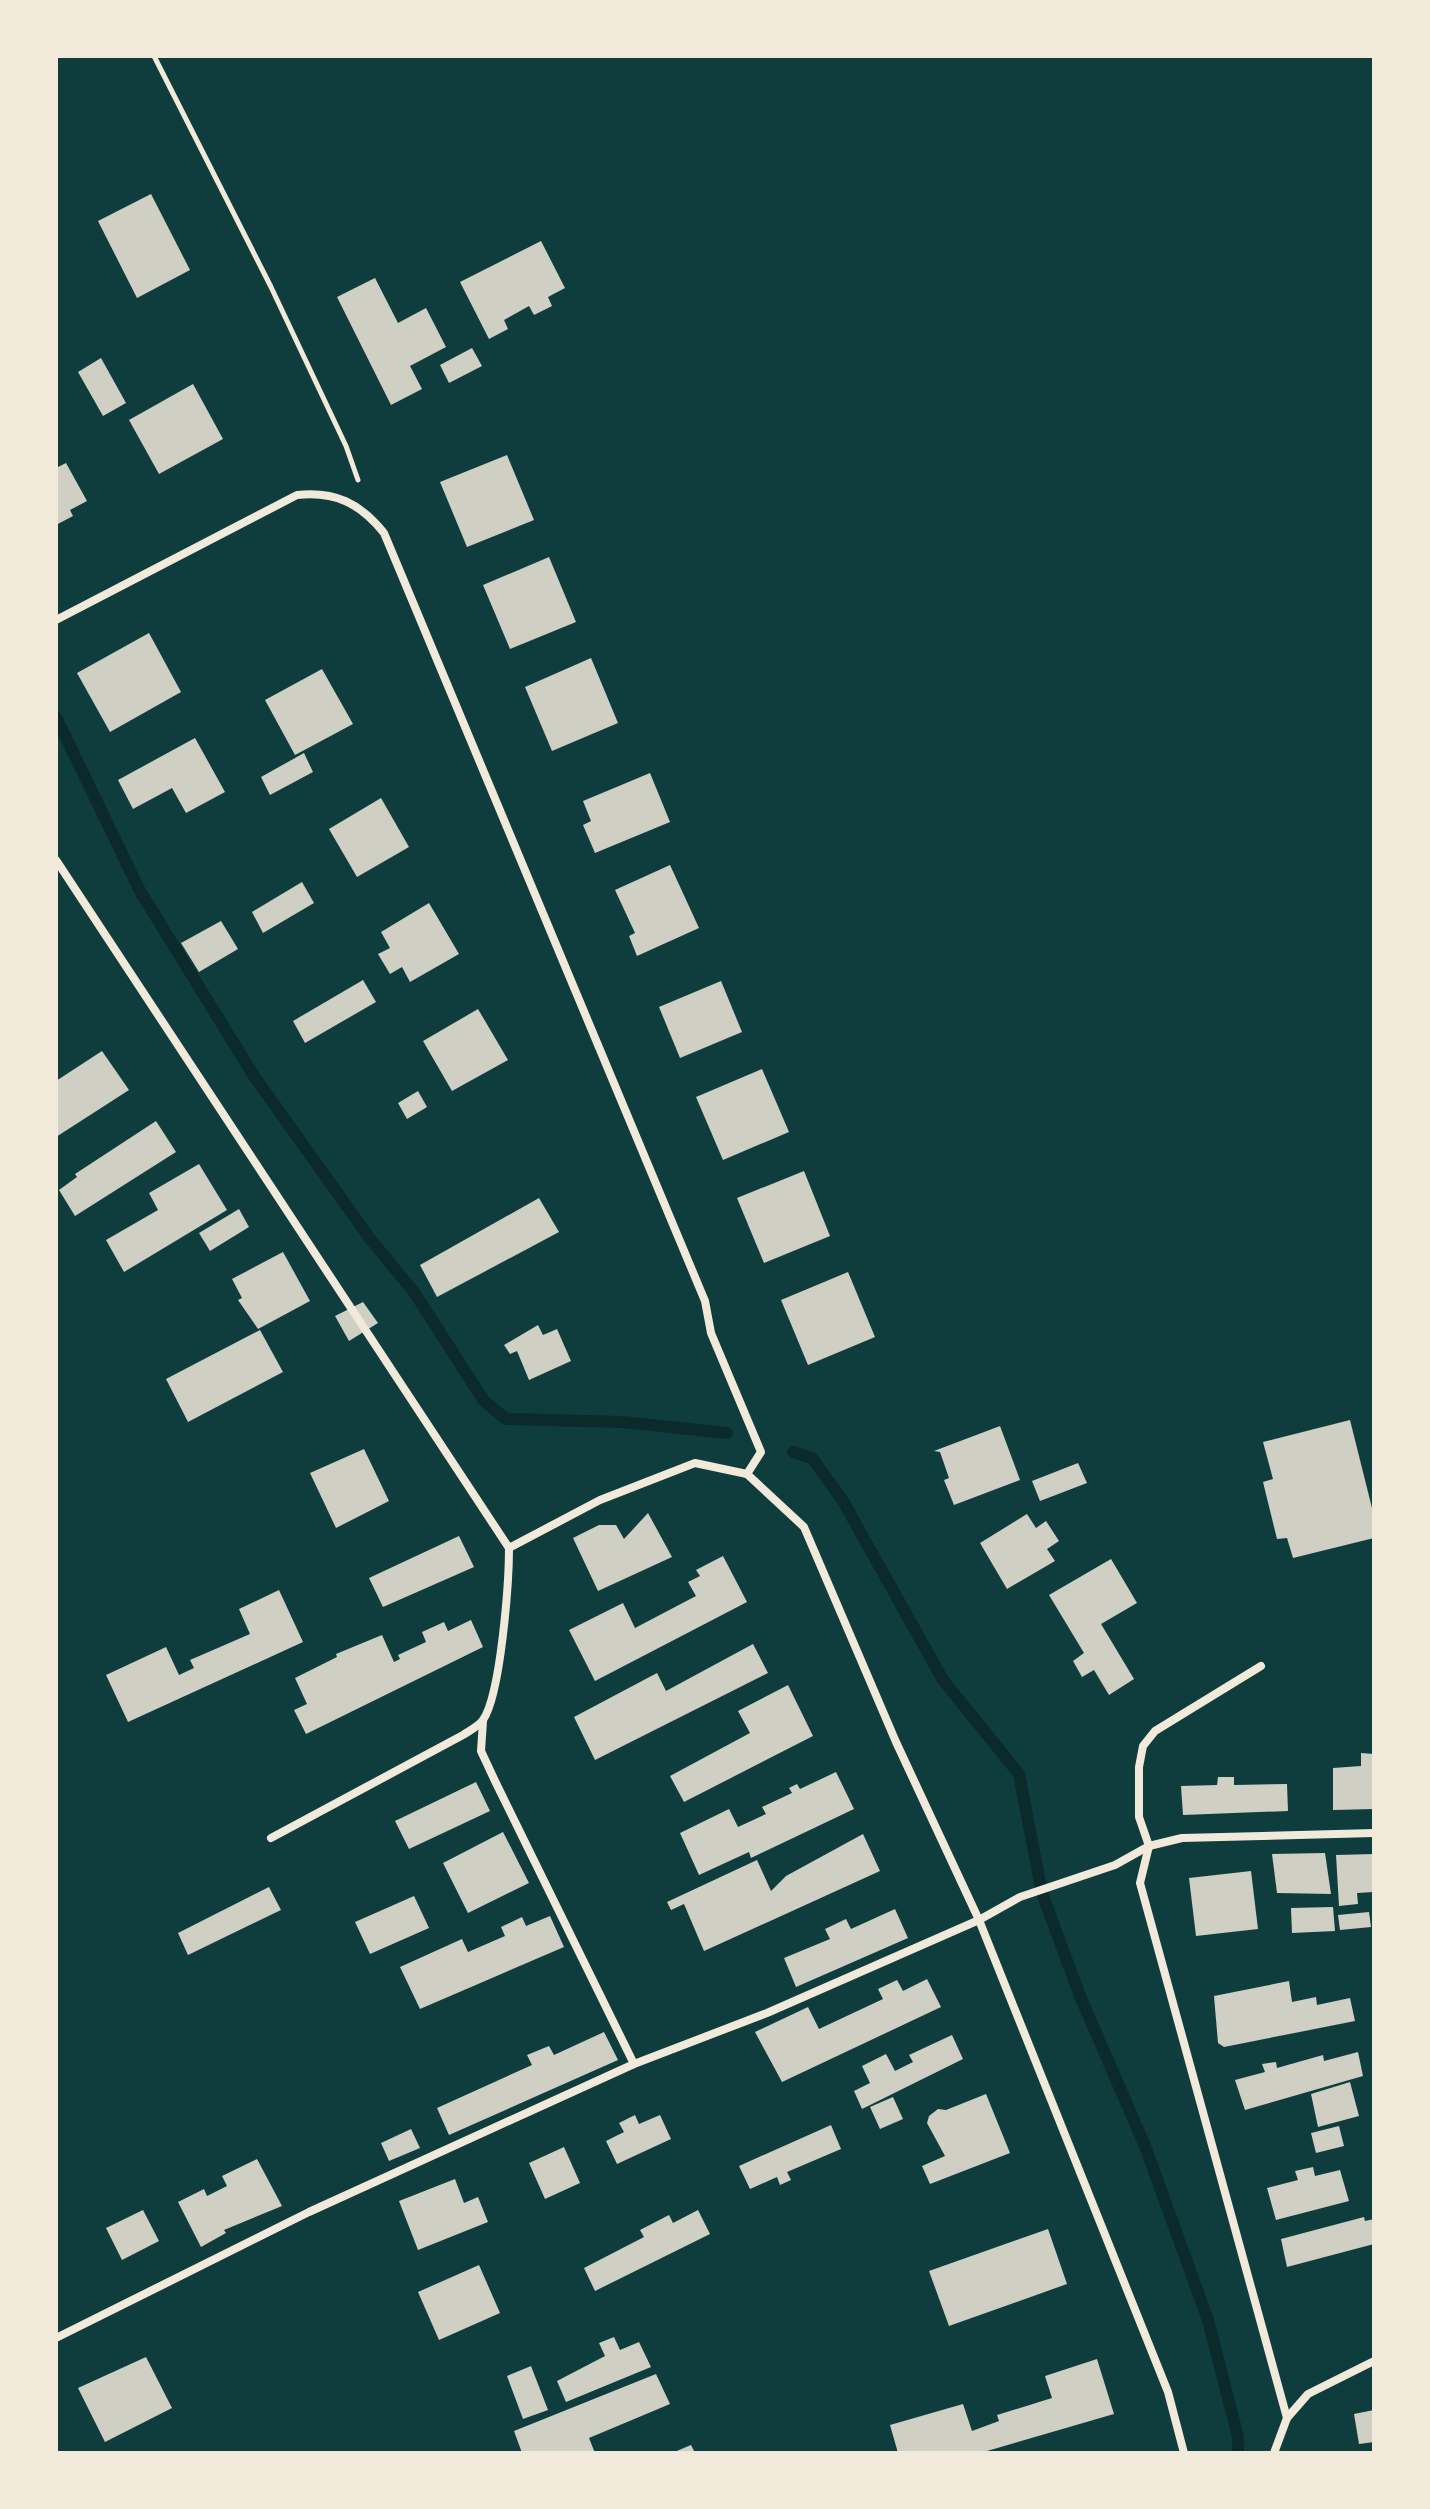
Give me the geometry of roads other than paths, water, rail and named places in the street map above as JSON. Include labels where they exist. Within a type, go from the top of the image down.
[{"type":"street","points":[[56,620],[297,495],[317,493],[334,496],[353,502],[370,515],[384,533],[474,744],[705,1301],[711,1333],[761,1452],[747,1474]]},
{"type":"street","points":[[56,860],[509,1548],[509,1591],[490,1700],[483,1721],[481,1751],[634,2064]]},
{"type":"street","points":[[509,1548],[600,1500],[695,1463],[747,1474],[804,1527],[896,1742],[979,1920],[1168,2392],[1184,2453]]},
{"type":"street","points":[[1261,1666],[1155,1731],[1143,1746],[1139,1817],[1149,1846],[1140,1883],[1287,2418]]},
{"type":"street","points":[[271,1838],[463,1735],[483,1721]]},
{"type":"street","points":[[56,2338],[309,2212],[634,2064],[767,2013],[979,1920],[1020,1897],[1115,1865],[1149,1846],[1182,1838],[1374,1833]]},
{"type":"street","points":[[1274,2453],[1287,2418],[1308,2394],[1374,2361]]},
{"type":"waterway","points":[[56,717],[140,891],[254,1076],[371,1240],[414,1292],[484,1401],[506,1419],[622,1422],[727,1433]]},
{"type":"waterway","points":[[793,1452],[812,1458],[843,1501],[943,1680],[1019,1774],[1042,1893],[1080,1996],[1145,2146],[1208,2320],[1238,2437],[1238,2453]]}]
